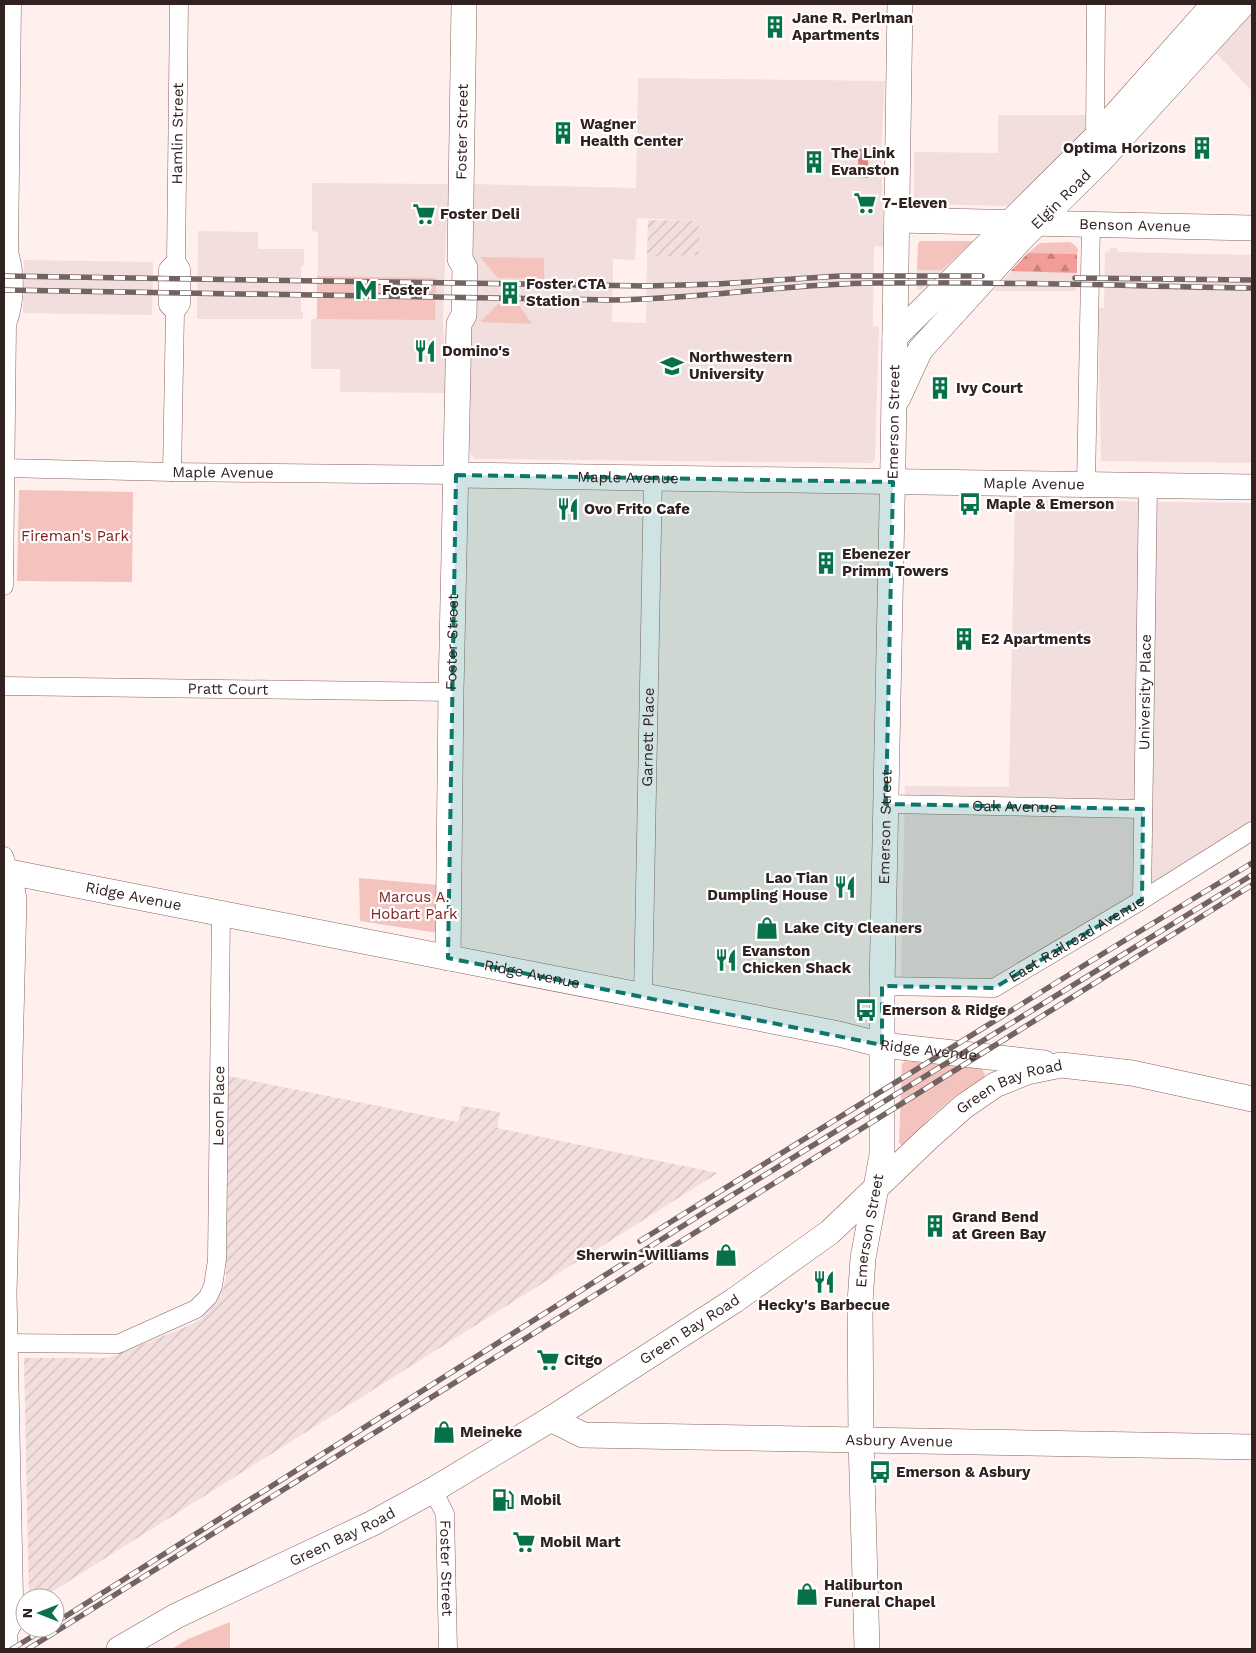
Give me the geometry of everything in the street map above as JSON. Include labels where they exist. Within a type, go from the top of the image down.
[{"type":"street","points":[[4,586],[6,319],[13,308],[14,267],[6,258],[12,4]]},
{"type":"street","name":"Hamlin Street","points":[[172,472],[175,312],[168,305],[168,269],[176,261],[179,4]]},
{"type":"street","name":"Foster Street","points":[[448,958],[451,692],[459,324],[464,315],[465,268],[460,259],[464,4]]},
{"type":"street","name":"Emerson Street","points":[[867,1649],[861,1440],[860,1302],[863,1258],[882,1155],[882,986],[893,482],[900,4]]},
{"type":"street","points":[[1095,138],[1096,4]]},
{"type":"street","name":"Elgin Road","points":[[895,337],[1095,138],[1214,4]]},
{"type":"street","name":"Elgin Road","points":[[894,407],[920,350],[1020,240],[1101,160],[1243,4]]},
{"type":"street","name":"Benson Avenue","points":[[897,220],[1252,228]]},
{"type":"street","points":[[1086,484],[1091,224]]},
{"type":"street","name":"Maple Avenue","points":[[4,468],[1252,487]]},
{"type":"street","name":"Garnett Place","points":[[643,996],[653,478]]},
{"type":"street","name":"University Place","points":[[1142,900],[1148,485]]},
{"type":"street","name":"Pratt Court","points":[[4,686],[451,692]]},
{"type":"street","name":"Oak Avenue","points":[[886,804],[1143,809]]},
{"type":"street","name":"East Railroad Avenue","points":[[882,986],[994,988],[1142,900],[1252,831]]},
{"type":"street","points":[[6,866],[14,899],[4,1294],[7,1583],[10,1620],[17,1631],[18,1649]]},
{"type":"street","name":"Ridge Avenue","points":[[6,866],[221,914],[839,1034],[882,1045],[1062,1066]]},
{"type":"street","name":"Leon Place","points":[[4,1343],[118,1344],[196,1309],[208,1297],[213,1286],[217,1260],[221,914]]},
{"type":"street","name":"Green Bay Road","points":[[119,1649],[176,1616],[365,1528],[433,1490],[551,1419],[747,1292],[830,1232],[963,1107],[995,1085],[1026,1072],[1062,1066],[1132,1073],[1252,1099]]},
{"type":"street","name":"Asbury Avenue","points":[[551,1419],[583,1436],[1252,1447]]},
{"type":"street","name":"Foster Street","points":[[433,1490],[445,1514],[448,1649]]},
{"type":"street","points":[[5,1649],[5,1631],[10,1620]]},
{"type":"highlighted area","points":[[456,475],[893,482],[886,804],[1143,809],[1142,900],[994,988],[882,986],[882,1045],[448,958]]},
{"type":"shaded area","points":[[1252,10],[1252,91],[1214,51]]},
{"type":"shaded area","points":[[638,78],[885,81],[881,151],[884,247],[874,246],[873,326],[879,327],[875,459],[872,463],[475,459],[471,455],[466,440],[470,184],[636,188]],"holes":[[[637,218],[699,221],[699,255],[647,257],[646,323],[612,322],[613,259],[635,260]]]},
{"type":"shaded area","points":[[998,115],[1085,115],[1086,141],[1014,206],[914,204],[914,152],[998,153]]},
{"type":"shaded area","points":[[312,183],[450,184],[443,320],[447,359],[447,393],[340,392],[340,369],[311,369],[311,320],[317,318],[318,250],[318,232],[312,231]]},
{"type":"shaded area","points":[[648,220],[699,221],[699,255],[647,257]]},
{"type":"shaded area","points":[[198,231],[258,232],[258,249],[304,249],[304,265],[301,266],[301,311],[303,311],[303,319],[197,319]]},
{"type":"shaded area","points":[[1111,248],[1116,248],[1119,252],[1252,255],[1252,463],[1101,461],[1098,308],[1104,308],[1105,252],[1108,252]]},
{"type":"shaded area","points":[[1028,253],[1077,254],[1076,291],[993,291]]},
{"type":"shaded area","points":[[24,260],[153,262],[152,315],[23,313]]},
{"type":"shaded area","points":[[917,270],[942,270],[921,290],[917,289]]},
{"type":"shaded area","points":[[1015,500],[1252,503],[1252,821],[997,981],[901,980],[905,786],[1009,787]]},
{"type":"shaded area","points":[[228,1076],[458,1122],[462,1106],[500,1112],[497,1128],[718,1173],[58,1588],[29,1588],[24,1358],[108,1358],[188,1326],[201,1319],[216,1301],[223,1289],[226,1277]]},
{"type":"green space","points":[[920,241],[973,241],[942,270],[917,270],[918,244]]},
{"type":"green space","points":[[1070,242],[1076,246],[1077,254],[1028,253],[1040,243]]},
{"type":"green space","points":[[1028,253],[1077,254],[1077,273],[1011,271]]},
{"type":"green space","points":[[480,257],[544,258],[544,279],[498,278]]},
{"type":"green space","points":[[317,276],[436,278],[435,320],[317,319]]},
{"type":"green space","points":[[498,304],[519,305],[532,324],[480,322]]},
{"type":"green space","name":"Fireman's Park","points":[[19,490],[133,492],[132,582],[17,581]]},
{"type":"green space","name":"Marcus A. Hobart Park","points":[[359,878],[439,885],[438,933],[360,921]]},
{"type":"green space","points":[[905,1061],[982,1069],[985,1074],[983,1079],[955,1096],[933,1115],[905,1144],[901,1145],[899,1143],[902,1064]]},
{"type":"green space","points":[[230,1622],[230,1649],[172,1649],[188,1639]]},
{"type":"water","points":[[858,149],[868,149],[868,178],[858,177]]},
{"type":"railway","points":[[4,276],[647,286],[717,284],[840,276],[982,276]]},
{"type":"railway","points":[[1075,278],[1252,280]]},
{"type":"railway","points":[[4,290],[613,300],[873,283],[1015,283],[1252,288]]},
{"type":"railway","points":[[640,1241],[1252,863]]},
{"type":"railway","points":[[65,1617],[708,1210],[1252,875]]},
{"type":"railway","points":[[28,1649],[1252,885]]},
{"type":"railway","points":[[12,1649],[30,1638]]},
{"type":"place","name":"Jane R. Perlman Apartments","points":[[775,27]]},
{"type":"place","name":"Wagner Health Center","points":[[563,133]]},
{"type":"place","name":"Optima Horizons","points":[[1202,148]]},
{"type":"place","name":"The Link Evanston","points":[[814,162]]},
{"type":"place","name":"7-Eleven","points":[[865,203]]},
{"type":"place","name":"Foster Deli","points":[[424,214]]},
{"type":"place","name":"Foster","points":[[366,290]]},
{"type":"place","name":"Foster CTA Station","points":[[510,293]]},
{"type":"place","name":"Domino's","points":[[425,351]]},
{"type":"place","name":"Northwestern University","points":[[672,366]]},
{"type":"place","name":"Ivy Court","points":[[940,388]]},
{"type":"place","name":"Maple & Emerson","points":[[970,504]]},
{"type":"place","name":"Ovo Frito Cafe","points":[[568,509]]},
{"type":"place","name":"Ebenezer Primm Towers","points":[[826,563]]},
{"type":"place","name":"E2 Apartments","points":[[964,639]]},
{"type":"place","name":"Lao Tian Dumpling House","points":[[845,887]]},
{"type":"place","name":"Lake City Cleaners","points":[[767,928]]},
{"type":"place","name":"Evanston Chicken Shack","points":[[726,960]]},
{"type":"place","name":"Emerson & Ridge","points":[[866,1010]]},
{"type":"place","name":"Grand Bend at Green Bay","points":[[935,1226]]},
{"type":"place","name":"Sherwin-Williams","points":[[726,1255]]},
{"type":"place","name":"Hecky's Barbecue","points":[[824,1282]]},
{"type":"place","name":"Citgo","points":[[548,1360]]},
{"type":"place","name":"Meineke","points":[[444,1432]]},
{"type":"place","name":"Emerson & Asbury","points":[[880,1472]]},
{"type":"place","name":"Mobil","points":[[503,1500]]},
{"type":"place","name":"Mobil Mart","points":[[524,1542]]},
{"type":"place","name":"Haliburton Funeral Chapel","points":[[807,1594]]}]
